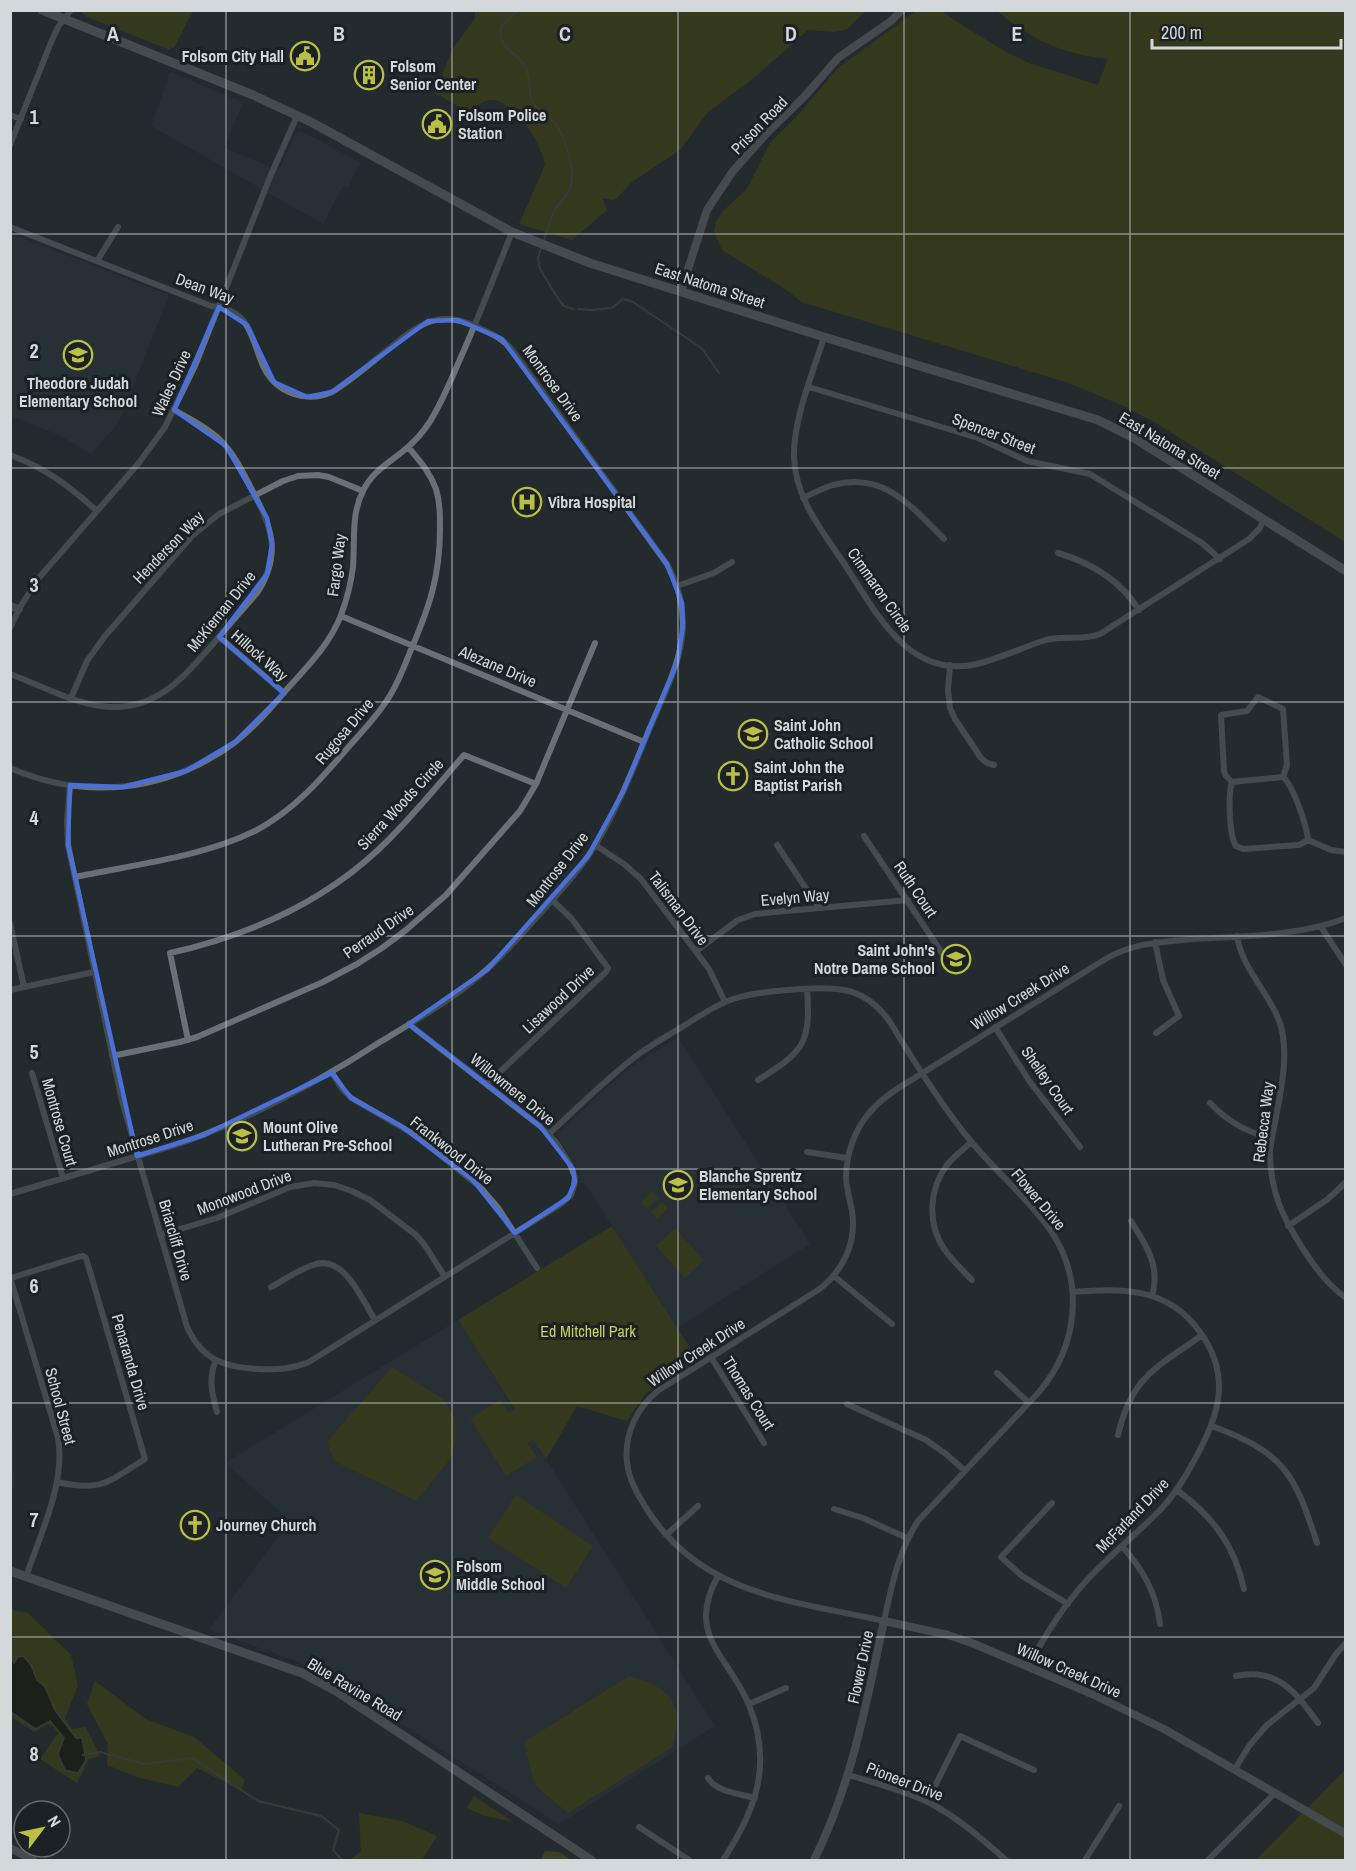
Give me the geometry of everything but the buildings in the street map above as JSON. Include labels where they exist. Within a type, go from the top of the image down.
[{"type":"main road","name":"East Natoma Street","points":[[42,10],[242,90],[297,116],[512,232],[574,257],[824,338],[1098,420],[1134,438],[1346,571]]},
{"type":"main road","name":"Blue Ravine Road","points":[[10,1571],[283,1665],[324,1684],[591,1860]]},
{"type":"street","points":[[10,145],[52,40],[71,10]]},
{"type":"street","name":"Prison Road","points":[[681,291],[707,210],[733,171],[759,141],[806,96],[838,58],[891,21],[902,10]]},
{"type":"street","points":[[10,115],[21,119]]},
{"type":"street","name":"Wales Drive","points":[[10,628],[15,607],[152,446],[174,410],[195,366],[270,177],[297,116]]},
{"type":"street","name":"Dean Way","points":[[10,226],[211,306],[228,308],[247,325],[265,369],[274,382],[291,393],[307,397],[332,392],[423,324],[446,318],[464,321],[475,326]]},
{"type":"street","points":[[98,261],[118,227]]},
{"type":"street","name":"Fargo Way","points":[[10,768],[43,780],[70,785],[123,787],[161,780],[206,761],[235,742],[260,720],[322,649],[341,616],[352,576],[355,517],[363,491],[378,469],[408,447],[432,419],[475,326],[512,232]]},
{"type":"street","name":"Montrose Drive","points":[[10,1194],[204,1135],[291,1095],[332,1073],[409,1024],[487,970],[512,945],[573,875],[595,845],[617,805],[680,651],[683,615],[677,586],[663,559],[513,351],[502,339],[475,326]]},
{"type":"street","name":"Cimmaron Circle","points":[[824,338],[797,426],[794,444],[795,468],[803,498],[813,517],[895,638],[916,655],[950,665],[978,664],[1048,640],[1096,636],[1255,535],[1263,520]]},
{"type":"street","name":"Spencer Street","points":[[809,387],[978,438],[1027,461],[1090,474],[1202,543],[1220,559]]},
{"type":"street","name":"McKiernan Drive","points":[[10,674],[87,703],[113,707],[133,705],[157,696],[178,682],[263,584],[270,564],[272,544],[270,528],[240,465],[226,446],[208,429],[174,410]]},
{"type":"street","name":"Rugosa Drive","points":[[75,878],[217,846],[255,830],[283,813],[320,780],[383,707],[398,681],[427,610],[439,558],[440,507],[435,486],[408,447]]},
{"type":"street","points":[[10,454],[58,478],[97,511]]},
{"type":"street","name":"Henderson Way","points":[[72,698],[81,674],[95,648],[192,536],[219,514],[283,481],[308,475],[329,477],[363,491]]},
{"type":"street","points":[[803,498],[845,483],[856,482],[878,486],[903,498],[944,539]]},
{"type":"street","points":[[1058,553],[1083,561],[1107,575],[1124,590],[1139,610]]},
{"type":"street","points":[[677,586],[714,573],[732,562]]},
{"type":"street","name":"Alezane Drive","points":[[341,616],[644,742]]},
{"type":"street","name":"Hillock Way","points":[[219,637],[284,693]]},
{"type":"street","name":"Perraud Drive","points":[[112,1056],[188,1040],[323,982],[357,964],[406,930],[446,895],[520,811],[536,784],[595,644]]},
{"type":"street","points":[[950,665],[948,696],[952,714],[981,758],[994,765]]},
{"type":"street","points":[[1232,783],[1224,771],[1221,715],[1247,711],[1258,697],[1283,709],[1287,765],[1283,777]]},
{"type":"street","name":"Sierra Woods Circle","points":[[188,1040],[170,953],[250,930],[327,890],[389,840],[464,754],[536,784]]},
{"type":"street","points":[[1232,783],[1283,777]]},
{"type":"street","points":[[1283,777],[1289,783],[1304,821],[1308,840]]},
{"type":"street","points":[[1232,783],[1230,793],[1232,838],[1236,846],[1243,849],[1299,844],[1308,840]]},
{"type":"street","name":"Briarcliff Drive","points":[[70,785],[67,833],[122,1101],[190,1335],[201,1349],[216,1360],[236,1367],[290,1369],[309,1362],[515,1233]]},
{"type":"street","name":"Ruth Court","points":[[864,836],[946,958]]},
{"type":"street","points":[[1308,840],[1323,848],[1346,852]]},
{"type":"street","name":"Talisman Drive","points":[[595,845],[634,872],[715,978],[725,1002]]},
{"type":"street","points":[[777,845],[819,908]]},
{"type":"street","name":"Lisawood Drive","points":[[487,1084],[608,968],[572,919],[552,900]]},
{"type":"street","name":"Evelyn Way","points":[[696,951],[733,923],[749,915],[908,900]]},
{"type":"street","name":"Willow Creek Drive","points":[[1346,918],[1321,927],[1295,932],[1155,942],[1117,952],[889,1094],[870,1112],[858,1129],[847,1158],[846,1180],[852,1211],[853,1233],[847,1254],[834,1276],[818,1290],[654,1393],[637,1414],[628,1435],[626,1457],[632,1484],[653,1518],[686,1554],[718,1576],[763,1595],[972,1642],[1130,1712],[1235,1769],[1346,1834]]},
{"type":"street","points":[[10,923],[24,987]]},
{"type":"street","points":[[1321,927],[1346,965]]},
{"type":"street","name":"Rebecca Way","points":[[1238,936],[1242,956],[1274,1008],[1284,1038],[1284,1065],[1270,1158],[1271,1179],[1278,1205],[1288,1226],[1326,1282],[1346,1298]]},
{"type":"street","points":[[1155,942],[1163,980],[1179,1016],[1156,1033]]},
{"type":"street","points":[[10,990],[94,972]]},
{"type":"street","name":"Flower Drive","points":[[549,1134],[633,1058],[725,1002],[761,993],[826,987],[841,988],[869,1000],[884,1014],[942,1105],[971,1142],[1051,1231],[1064,1255],[1073,1292],[1072,1319],[1063,1354],[1049,1379],[1029,1403],[927,1509],[907,1538],[896,1566],[849,1774],[814,1860]]},
{"type":"street","points":[[759,1080],[789,1060],[804,1040],[808,1022],[807,989]]},
{"type":"street","name":"Willowmere Drive","points":[[409,1024],[549,1134],[573,1169],[575,1178],[573,1191],[568,1198],[515,1233]]},
{"type":"street","name":"Shelley Court","points":[[995,1028],[1030,1082],[1080,1148]]},
{"type":"street","name":"Montrose Court","points":[[32,1073],[63,1178]]},
{"type":"street","name":"Frankwood Drive","points":[[332,1073],[351,1098],[401,1126],[472,1180],[494,1202],[537,1268]]},
{"type":"street","points":[[1210,1102],[1224,1116],[1242,1128],[1272,1138]]},
{"type":"street","points":[[971,1142],[941,1174],[934,1193],[932,1212],[940,1242],[951,1258],[972,1280]]},
{"type":"street","points":[[807,1152],[847,1158]]},
{"type":"street","points":[[1288,1226],[1328,1200],[1346,1182]]},
{"type":"street","name":"Monowood Drive","points":[[160,1235],[217,1218],[290,1187],[314,1184],[334,1185],[370,1200],[416,1235],[445,1277]]},
{"type":"street","points":[[1131,1221],[1149,1249],[1153,1260],[1155,1278],[1152,1296]]},
{"type":"street","name":"Penaranda Drive","points":[[11,1277],[78,1257],[85,1257],[145,1459],[102,1485],[87,1487],[57,1482]]},
{"type":"street","points":[[271,1287],[312,1265],[325,1263],[334,1265],[345,1273],[375,1320]]},
{"type":"street","points":[[834,1276],[892,1324]]},
{"type":"street","name":"School Street","points":[[11,1277],[58,1438],[60,1457],[57,1482],[26,1577]]},
{"type":"street","name":"McFarland Drive","points":[[1028,1666],[1068,1604],[1087,1580],[1148,1522],[1176,1490],[1212,1426],[1218,1406],[1219,1385],[1215,1364],[1202,1335],[1180,1311],[1152,1296],[1135,1291],[1118,1289],[1073,1292]]},
{"type":"street","points":[[1118,1435],[1126,1407],[1145,1377],[1163,1360],[1202,1335]]},
{"type":"street","name":"Thomas Court","points":[[711,1357],[764,1443]]},
{"type":"street","points":[[216,1360],[211,1376],[211,1386],[217,1412]]},
{"type":"street","points":[[997,1373],[1029,1403]]},
{"type":"street","points":[[847,1404],[926,1440],[964,1470]]},
{"type":"street","points":[[1212,1426],[1252,1442],[1280,1464],[1300,1494],[1317,1543]]},
{"type":"street","points":[[1176,1490],[1203,1511],[1222,1534],[1236,1560],[1244,1589]]},
{"type":"street","points":[[1052,1503],[1001,1557],[1022,1576],[1068,1604]]},
{"type":"street","points":[[666,1534],[698,1506]]},
{"type":"street","points":[[834,1509],[863,1518],[907,1538]]},
{"type":"street","points":[[1122,1546],[1147,1579],[1156,1600],[1160,1624]]},
{"type":"street","points":[[718,1576],[706,1603],[706,1627],[749,1704],[760,1747],[759,1777],[755,1798],[745,1825],[723,1860]]},
{"type":"street","points":[[1235,1769],[1257,1735],[1320,1681],[1336,1654],[1346,1643]]},
{"type":"street","points":[[1236,1676],[1254,1674],[1272,1678],[1289,1687],[1317,1724]]},
{"type":"street","points":[[749,1704],[786,1688]]},
{"type":"street","points":[[927,1802],[960,1736],[1034,1770]]},
{"type":"street","name":"Pioneer Drive","points":[[849,1774],[927,1802],[958,1821],[1006,1860]]},
{"type":"street","points":[[708,1778],[717,1787],[755,1798]]},
{"type":"street","points":[[1208,1860],[1275,1793]]},
{"type":"street","points":[[1085,1860],[1119,1806]]},
{"type":"street","points":[[639,1827],[689,1860]]},
{"type":"street","points":[[10,1848],[33,1860]]},
{"type":"highlighted area","points":[[219,307],[247,325],[274,382],[307,397],[332,392],[428,321],[458,320],[502,339],[667,564],[682,603],[683,627],[677,663],[623,792],[588,856],[487,970],[409,1024],[540,1126],[573,1169],[575,1182],[568,1198],[515,1233],[473,1180],[401,1126],[351,1098],[332,1073],[204,1135],[137,1156],[68,845],[70,785],[123,787],[186,771],[235,742],[284,693],[219,637],[267,574],[272,544],[267,518],[226,446],[174,410]]},
{"type":"shaded area","points":[[170,72],[243,102],[224,148],[279,170],[296,133],[301,131],[360,162],[348,188],[343,186],[323,224],[151,126]]},
{"type":"shaded area","name":"Theodore Judah Elementary School","points":[[10,233],[169,295],[119,422],[91,454],[59,435],[11,416]]},
{"type":"shaded area","name":"Blanche Sprentz Elementary School","points":[[678,1037],[810,1244],[677,1328],[588,1188],[581,1182],[580,1173],[557,1135],[598,1095],[633,1066]]},
{"type":"shaded area","name":"Folsom Middle School","points":[[458,1320],[715,1726],[559,1824],[328,1678],[291,1659],[209,1630],[290,1520],[225,1463]]},
{"type":"shaded area","points":[[11,1430],[14,1485],[11,1493]]},
{"type":"shaded area","points":[[10,1655],[14,1663],[18,1657],[23,1656],[31,1665],[37,1680],[45,1687],[55,1710],[76,1738],[82,1738],[86,1760],[78,1773],[65,1770],[58,1754],[64,1738],[50,1721],[36,1729],[11,1712]]},
{"type":"shaded area","points":[[545,1851],[559,1852],[571,1860],[541,1860]]},
{"type":"green space","points":[[475,10],[866,11],[847,29],[835,32],[808,30],[755,77],[708,112],[680,150],[632,182],[616,199],[602,198],[607,210],[572,240],[519,224],[545,165],[534,137],[519,117],[503,103],[494,100],[477,105],[469,112],[435,93],[452,50],[475,18]]},
{"type":"green space","points":[[81,11],[193,11],[174,48],[171,47],[170,50],[85,16]]},
{"type":"green space","points":[[916,11],[942,11],[1004,51],[1029,63],[1098,85],[1108,59],[1091,57],[1048,44],[1035,38],[997,11],[1345,11],[1345,542],[1156,423],[1126,407],[1069,383],[803,303],[785,289],[722,250],[714,232],[716,222],[722,212],[747,189],[770,143],[798,115],[838,68]]},
{"type":"green space","points":[[652,1191],[658,1198],[647,1209],[641,1202]]},
{"type":"green space","points":[[662,1202],[668,1208],[657,1219],[651,1212]]},
{"type":"green space","name":"Ed Mitchell Park","points":[[612,1226],[697,1359],[646,1393],[627,1421],[577,1406],[546,1459],[533,1439],[527,1443],[537,1457],[506,1476],[470,1418],[500,1400],[509,1413],[515,1409],[458,1320]]},
{"type":"green space","points":[[675,1228],[704,1260],[685,1278],[656,1246]]},
{"type":"green space","points":[[392,1367],[443,1399],[454,1417],[456,1437],[451,1458],[416,1501],[334,1461],[327,1442]]},
{"type":"green space","points":[[516,1495],[593,1546],[566,1588],[488,1538]]},
{"type":"green space","points":[[10,1608],[28,1613],[71,1655],[78,1686],[65,1718],[72,1729],[86,1727],[100,1756],[89,1759],[77,1783],[40,1759],[58,1733],[54,1727],[48,1724],[35,1732],[11,1717]]},
{"type":"green space","points":[[629,1676],[663,1690],[669,1696],[676,1712],[677,1723],[673,1747],[568,1813],[534,1782],[524,1742]]},
{"type":"green space","points":[[95,1681],[146,1719],[194,1737],[245,1780],[241,1790],[197,1768],[178,1787],[137,1777],[107,1765],[108,1744],[87,1704]]},
{"type":"green space","points":[[1345,1770],[1345,1860],[1256,1860]]},
{"type":"green space","points":[[474,1796],[513,1822],[485,1816],[467,1808]]},
{"type":"green space","points":[[359,1813],[402,1821],[437,1836],[422,1860],[350,1860],[361,1851]]},
{"type":"waterway","points":[[519,10],[502,25],[501,39],[525,66],[533,102],[561,132],[572,171],[570,188],[553,213],[544,240]]},
{"type":"waterway","points":[[542,245],[538,258],[540,269],[559,300],[564,306],[573,309]]},
{"type":"waterway","points":[[578,309],[612,308],[623,299],[633,302],[697,345],[719,373]]},
{"type":"waterway","points":[[83,1755],[100,1752],[144,1764],[192,1758],[258,1801],[321,1816],[339,1830],[333,1850],[342,1860]]},
{"type":"place","name":"Folsom City Hall","points":[[305,56]]},
{"type":"place","name":"Folsom Senior Center","points":[[369,75]]},
{"type":"place","name":"Folsom Police Station","points":[[437,124]]},
{"type":"place","name":"Theodore Judah Elementary School","points":[[78,355]]},
{"type":"place","name":"Vibra Hospital","points":[[527,502]]},
{"type":"place","name":"Saint John Catholic School","points":[[753,734]]},
{"type":"place","name":"Saint John the Baptist Parish","points":[[733,776]]},
{"type":"place","name":"Saint John's Notre Dame School","points":[[956,959]]},
{"type":"place","name":"Mount Olive Lutheran Pre-School","points":[[242,1136]]},
{"type":"place","name":"Blanche Sprentz Elementary School","points":[[678,1185]]},
{"type":"place","name":"Journey Church","points":[[195,1525]]},
{"type":"place","name":"Folsom Middle School","points":[[435,1575]]}]
